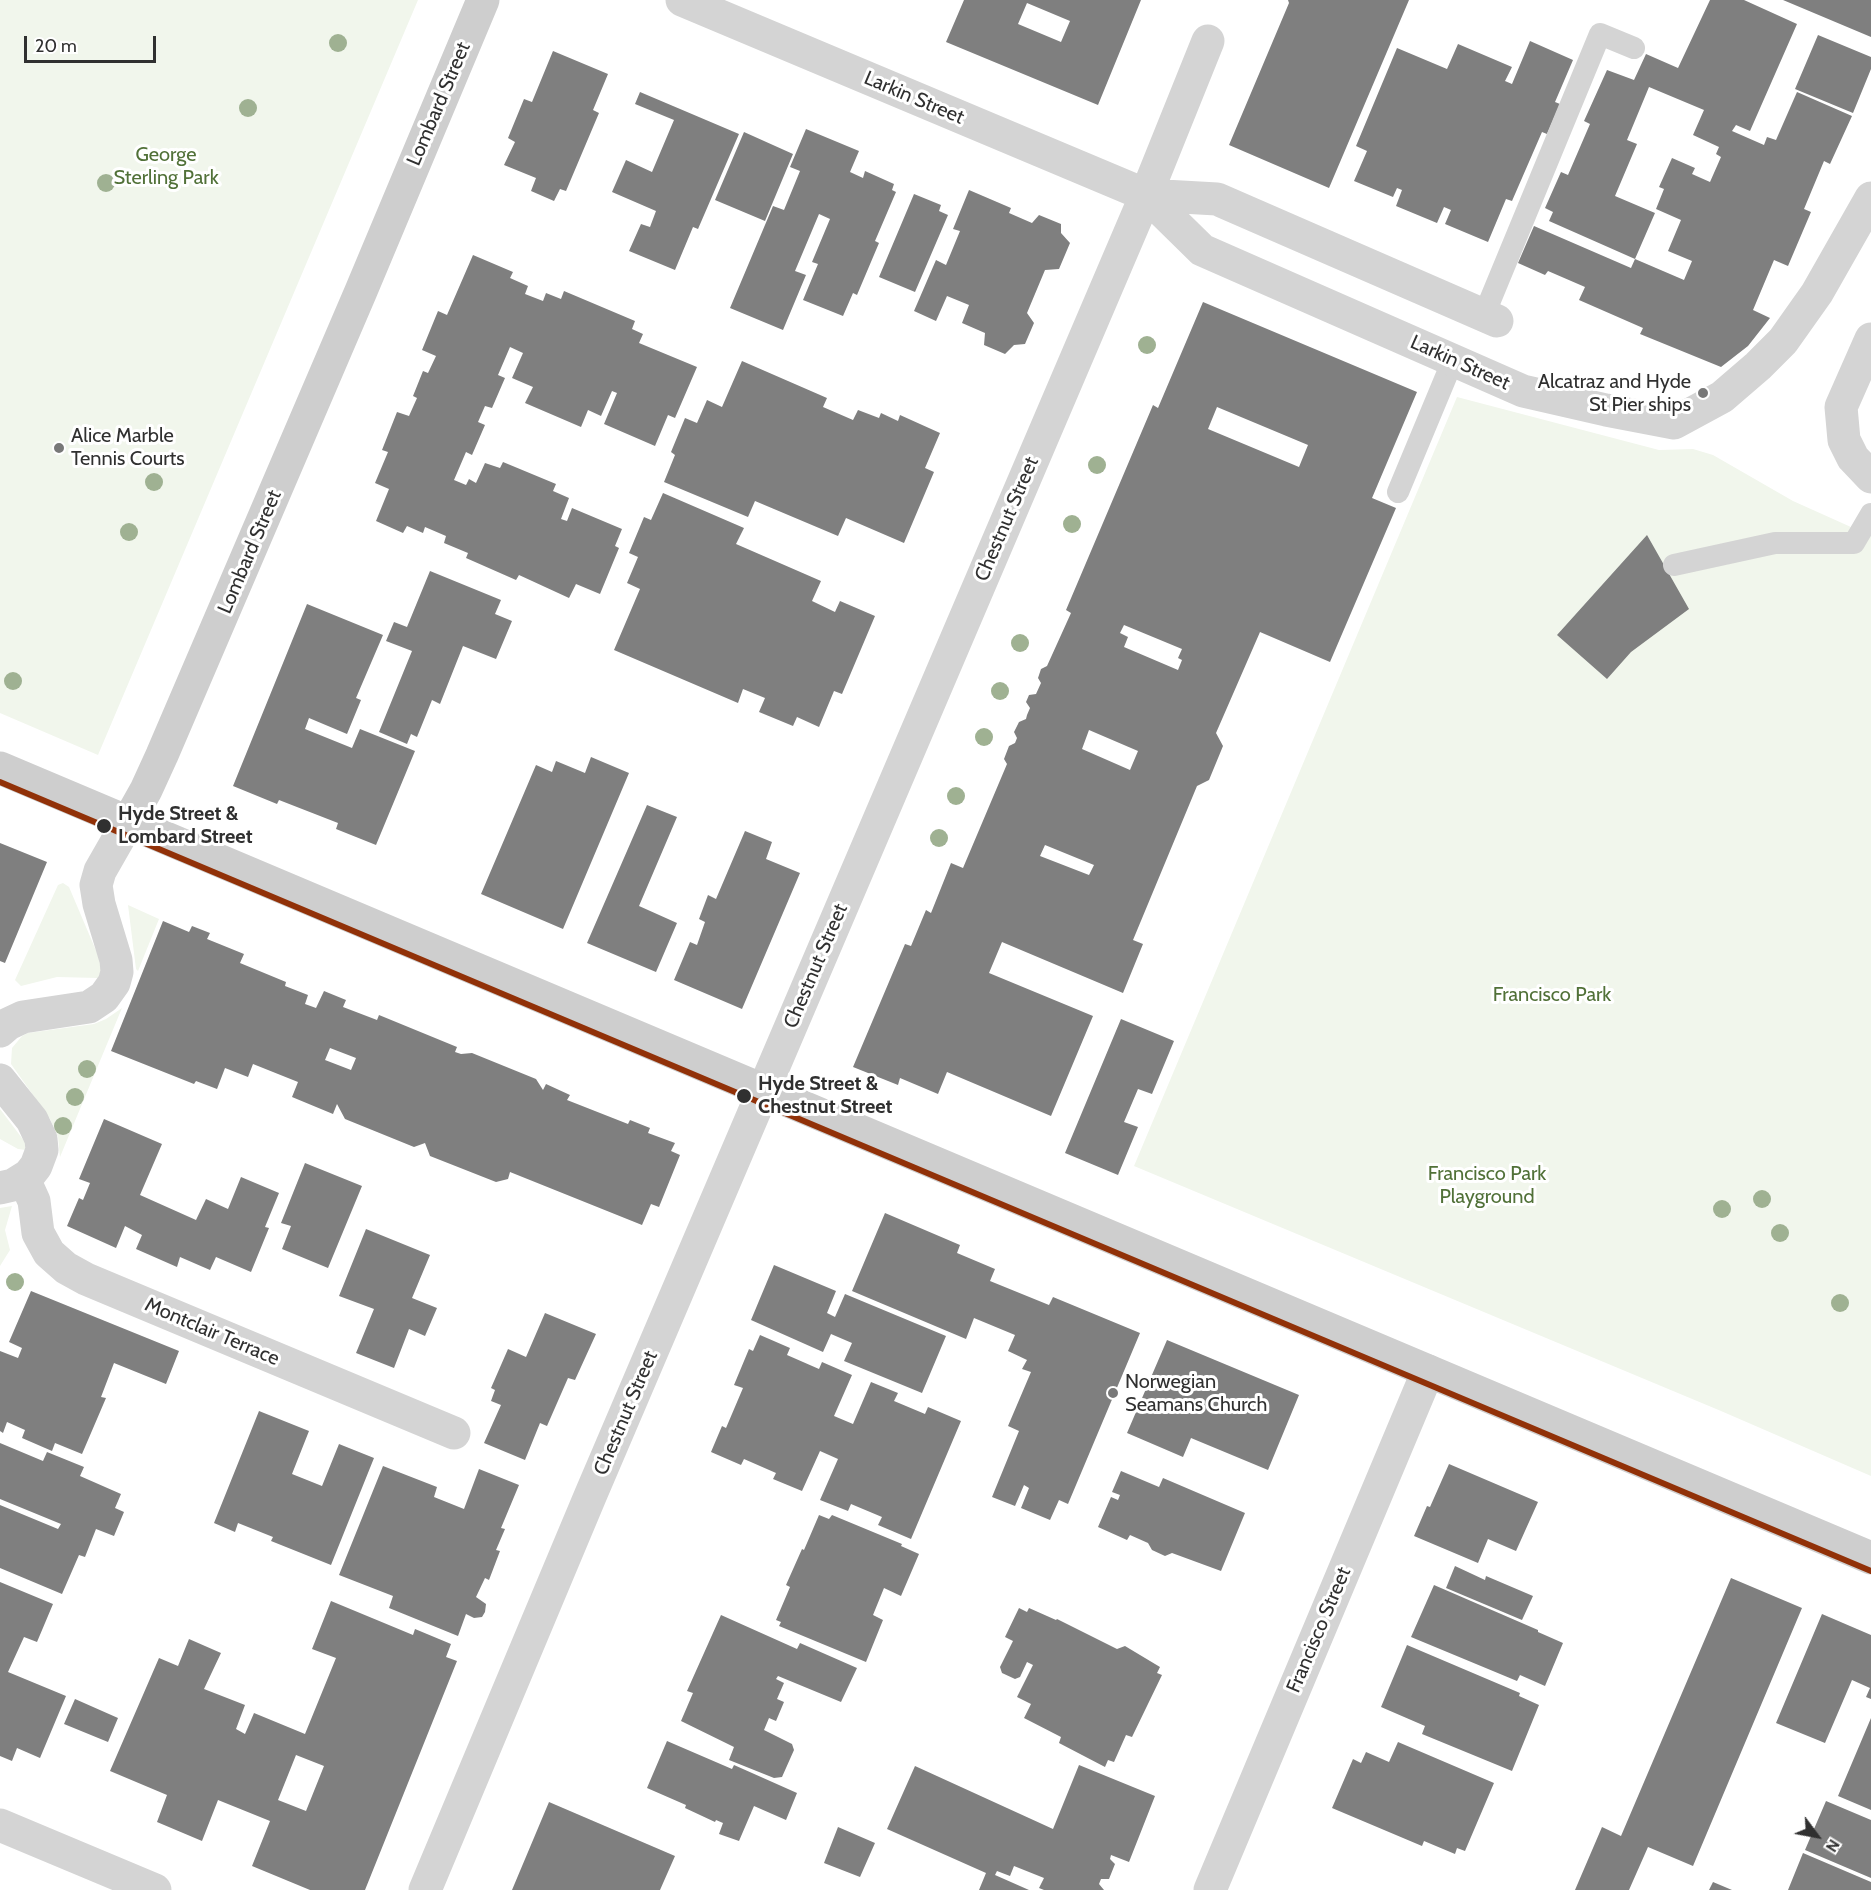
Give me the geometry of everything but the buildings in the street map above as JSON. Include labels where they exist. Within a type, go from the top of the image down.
[{"type":"street","name":"Lombard Street","points":[[0,1031],[22,1017],[89,1006],[104,998],[114,983],[117,972],[116,960],[99,904],[96,885],[100,871],[146,790],[176,723],[483,0]]},
{"type":"street","name":"Larkin Street","points":[[682,0],[1146,195],[1217,199],[1491,318]]},
{"type":"street","name":"Chestnut Street","points":[[424,1890],[763,1089],[1146,195],[1208,41]]},
{"type":"street","name":"Larkin Street","points":[[1146,195],[1202,250],[1523,391],[1674,423],[1722,396],[1758,366],[1783,341],[1817,293],[1871,198]]},
{"type":"street","points":[[1862,468],[1844,440],[1841,407],[1871,339]]},
{"type":"street","points":[[0,768],[1871,1558]]},
{"type":"street","points":[[0,1080],[32,1120],[41,1138],[42,1150],[39,1161],[31,1173],[12,1184]]},
{"type":"street","name":"Montclair Terrace","points":[[12,1184],[34,1201],[38,1233],[49,1253],[66,1268],[86,1279],[454,1433]]},
{"type":"street","name":"Francisco Street","points":[[1210,1890],[1428,1371]]},
{"type":"street","points":[[0,1825],[155,1890]]},
{"type":"lane","points":[[1491,318],[1600,34],[1634,48]]},
{"type":"lane","points":[[1398,492],[1453,360]]},
{"type":"lane","points":[[1674,566],[1775,543],[1854,543],[1871,514]]},
{"type":"green space","name":"George Sterling Park","points":[[0,0],[418,0],[98,755],[0,713]]},
{"type":"green space","name":"Francisco Park","points":[[1457,397],[1659,450],[1693,449],[1713,455],[1793,501],[1871,536],[1871,1476],[1134,1166]]},
{"type":"green space","points":[[63,883],[69,887],[103,967],[98,978],[57,977],[21,986],[15,980],[58,885]]},
{"type":"green space","points":[[128,905],[159,919],[138,971],[136,969]]},
{"type":"green space","points":[[122,1008],[60,1157],[58,1137],[50,1119],[11,1064],[12,1048],[22,1036],[28,1033],[94,1024]]},
{"type":"green space","points":[[0,1109],[25,1142],[26,1150],[18,1149],[0,1139]]},
{"type":"green space","points":[[12,1206],[5,1230],[10,1250],[0,1266],[0,1208]]},
{"type":"transit line","points":[[0,782],[1871,1571]]},
{"type":"place","name":"Alcatraz and Hyde St Pier ships","points":[[1703,393]]},
{"type":"place","name":"Alice Marble Tennis Courts","points":[[59,448]]},
{"type":"place","name":"Hyde Street & Lombard Street","points":[[104,826]]},
{"type":"place","name":"Hyde Street & Chestnut Street","points":[[744,1096]]},
{"type":"place","name":"Norwegian Seamans Church","points":[[1113,1393]]},
{"type":"park label","name":"Francisco Park Playground","points":[[1487,1186]]}]
